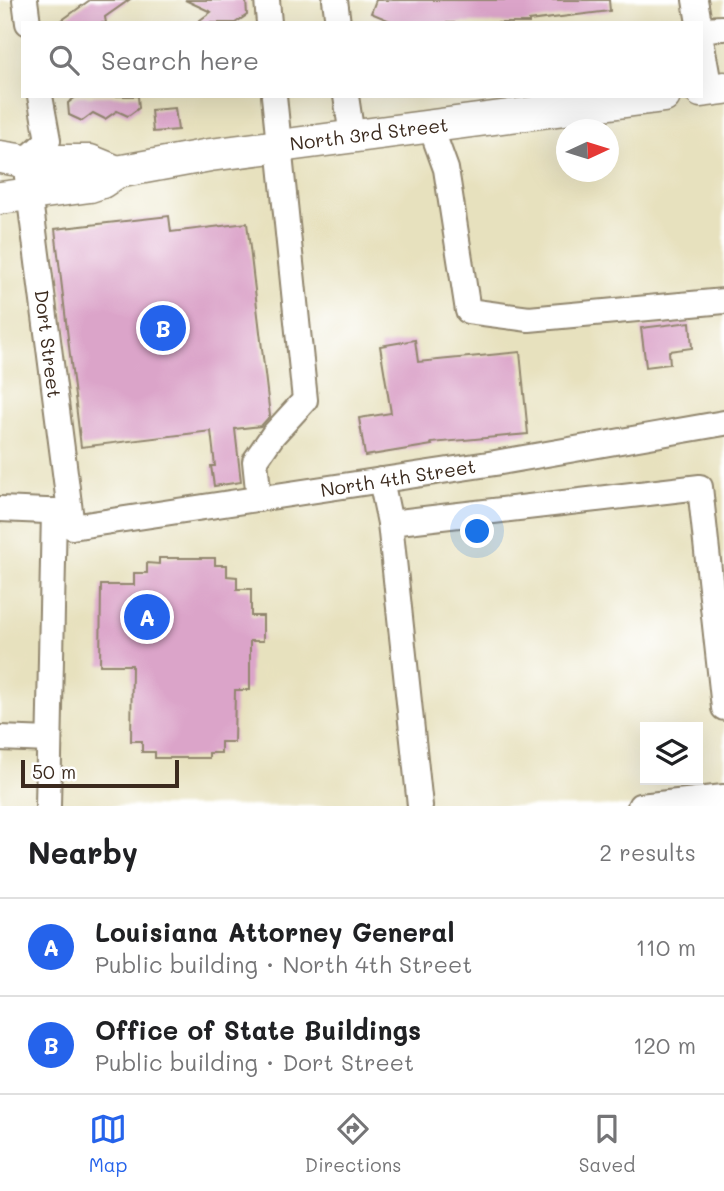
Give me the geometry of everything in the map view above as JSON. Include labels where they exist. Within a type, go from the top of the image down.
[{"type":"main road","name":"North 3rd Street","points":[[10,196],[90,186],[103,182],[117,172],[278,145],[648,98]]},
{"type":"main road","name":"North 3rd Street","points":[[13,159],[90,161],[117,172]]},
{"type":"street","points":[[25,0],[28,21]]},
{"type":"street","points":[[267,0],[269,21]]},
{"type":"street","points":[[335,0],[338,21]]},
{"type":"street","points":[[695,0],[699,21]]},
{"type":"street","points":[[703,29],[724,28]]},
{"type":"street","points":[[703,49],[712,90]]},
{"type":"street","points":[[13,159],[48,140],[40,98]]},
{"type":"street","points":[[260,499],[255,461],[273,435],[305,400],[274,98]]},
{"type":"street","points":[[346,98],[352,136]]},
{"type":"street","points":[[430,125],[446,169],[468,311],[529,319],[724,301]]},
{"type":"street","name":"Dort Street","points":[[13,159],[10,196],[65,517],[49,740],[48,806]]},
{"type":"street","name":"North 4th Street","points":[[0,509],[65,517],[260,499],[495,463],[724,423]]},
{"type":"street","points":[[382,480],[390,523],[420,806]]},
{"type":"street","points":[[390,523],[700,487],[724,708]]},
{"type":"street","points":[[0,738],[49,740]]},
{"type":"street","points":[[640,806],[724,797]]},
{"type":"building","points":[[90,0],[129,0],[105,17],[106,21],[61,21]]},
{"type":"building","points":[[185,0],[246,0],[247,15],[238,21],[199,21],[211,12]]},
{"type":"building","points":[[376,0],[609,0],[610,11],[529,21],[390,21],[371,13]]},
{"type":"building","points":[[74,98],[138,98],[139,108],[128,116],[117,111],[105,119],[93,113],[82,121],[69,115],[68,103]]},
{"type":"building","points":[[175,108],[178,130],[153,132],[151,110]]},
{"type":"building","points":[[169,216],[171,232],[247,223],[270,416],[261,426],[235,429],[241,482],[214,486],[211,431],[81,447],[55,229]]},
{"type":"building","points":[[690,322],[692,348],[669,351],[670,364],[646,367],[641,328]]},
{"type":"building","points":[[415,340],[418,362],[520,352],[528,434],[431,443],[432,445],[365,456],[359,418],[391,413],[380,346]]},
{"type":"building","points":[[159,558],[215,558],[215,565],[227,565],[227,576],[237,577],[237,589],[251,589],[251,616],[263,616],[263,641],[250,641],[250,690],[235,690],[234,742],[221,742],[221,753],[209,753],[209,758],[155,758],[155,752],[142,752],[142,741],[131,741],[132,665],[100,665],[101,585],[134,585],[134,573],[147,573],[147,563],[159,564]]},
{"type":"place","name":"Office of State Buildings","points":[[163,328]]},
{"type":"place","name":"Louisiana Attorney General","points":[[147,617]]}]
